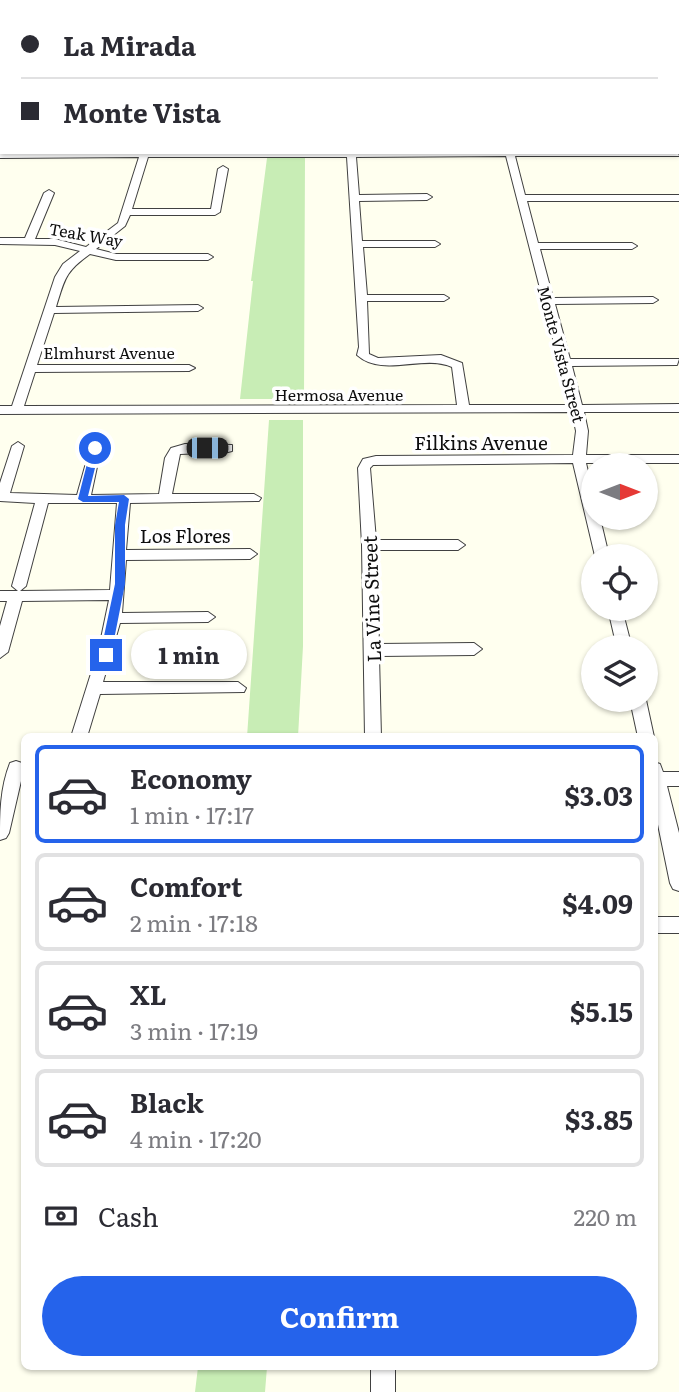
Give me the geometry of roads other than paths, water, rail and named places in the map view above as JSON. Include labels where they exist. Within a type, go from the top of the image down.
[{"type":"street","points":[[0,155],[145,154],[128,212],[113,233],[67,266],[49,310],[17,410]]},
{"type":"street","points":[[351,154],[365,347],[363,355],[376,362],[441,358],[450,360],[458,365],[463,409]]},
{"type":"street","name":"Monte Vista Street","points":[[509,154],[577,409],[582,431],[579,461],[599,544]]},
{"type":"street","points":[[128,212],[215,212],[223,169]]},
{"type":"street","points":[[29,241],[49,193]]},
{"type":"street","points":[[354,198],[427,197]]},
{"type":"street","points":[[520,198],[679,198]]},
{"type":"street","name":"Teak Way","points":[[0,241],[55,242],[116,257],[208,257]]},
{"type":"street","points":[[358,244],[435,244]]},
{"type":"street","points":[[532,246],[632,246]]},
{"type":"street","points":[[361,298],[444,298]]},
{"type":"street","points":[[549,301],[653,300]]},
{"type":"street","points":[[49,310],[198,308]]},
{"type":"street","points":[[565,363],[677,362]]},
{"type":"street","name":"Elmhurst Avenue","points":[[30,369],[188,368]]},
{"type":"street","name":"Hermosa Avenue","points":[[0,410],[679,408]]},
{"type":"street","points":[[18,446],[1,497],[254,498]]},
{"type":"street","points":[[83,499],[95,448]]},
{"type":"street","points":[[164,499],[171,458],[175,451],[185,448],[228,448]]},
{"type":"street","name":"Filkins Avenue","points":[[368,462],[679,458]]},
{"type":"street","name":"La Vine Street","points":[[368,462],[364,468],[373,650],[373,733]]},
{"type":"street","points":[[0,652],[43,499]]},
{"type":"street","points":[[80,733],[106,655],[114,618],[118,596],[120,525],[124,499]]},
{"type":"street","points":[[369,545],[458,545]]},
{"type":"street","name":"Los Flores","points":[[120,555],[250,554]]},
{"type":"street","points":[[0,596],[17,591],[118,596]]},
{"type":"street","points":[[114,618],[208,617]]},
{"type":"street","points":[[373,650],[474,649]]},
{"type":"street","points":[[94,688],[238,688]]},
{"type":"street","points":[[641,712],[645,733]]},
{"type":"street","points":[[0,833],[14,768]]},
{"type":"street","points":[[658,774],[679,779]]},
{"type":"street","points":[[658,783],[679,883]]},
{"type":"street","points":[[658,925],[679,925]]},
{"type":"street","points":[[383,1370],[383,1392]]}]
